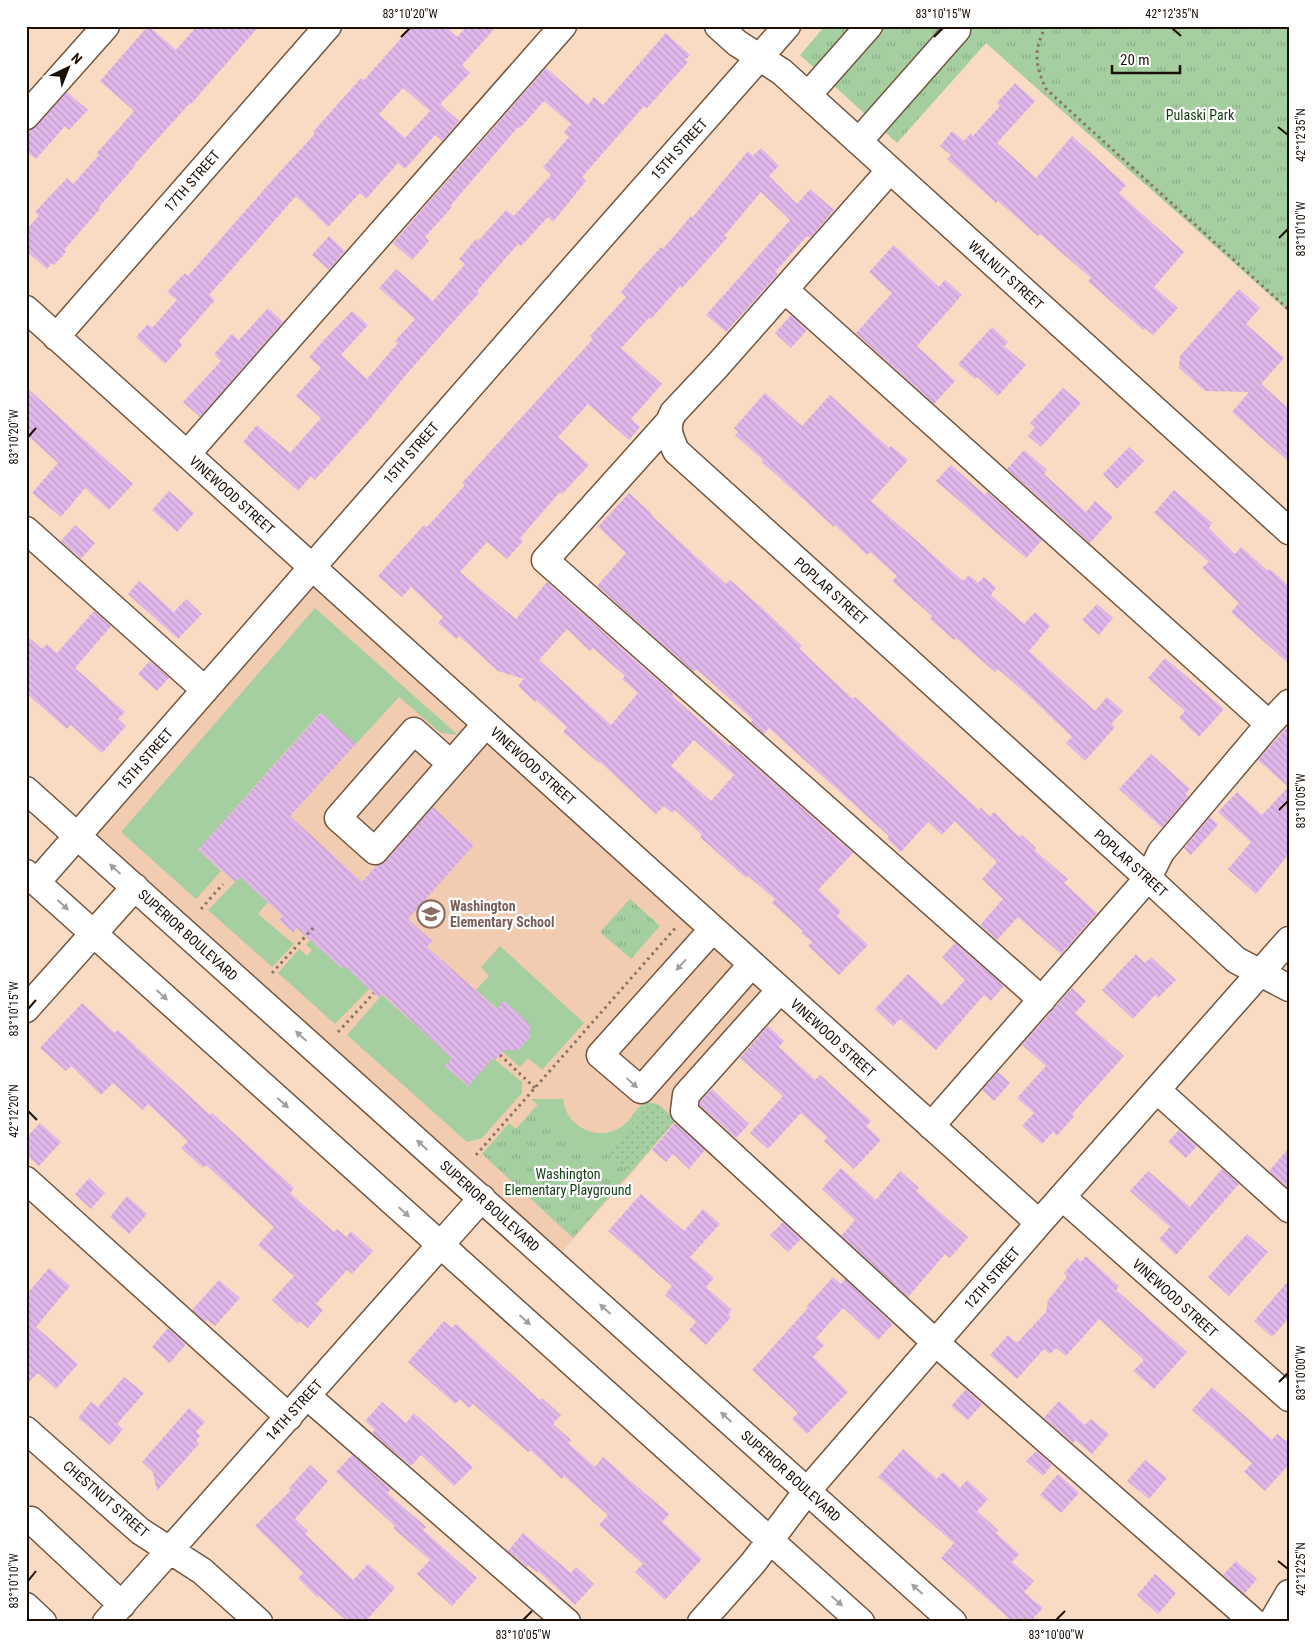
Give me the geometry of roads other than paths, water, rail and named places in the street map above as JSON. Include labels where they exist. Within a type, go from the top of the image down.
[{"type":"street","points":[[26,116],[106,26]]},
{"type":"street","name":"17TH STREET","points":[[56,337],[328,26]]},
{"type":"street","points":[[186,454],[563,26]]},
{"type":"street","name":"WALNUT STREET","points":[[718,26],[737,44],[782,72],[1289,531]]},
{"type":"street","name":"15TH STREET","points":[[32,878],[78,836],[787,26]]},
{"type":"street","points":[[808,95],[869,26]]},
{"type":"street","points":[[859,141],[957,30],[953,26]]},
{"type":"street","points":[[890,170],[785,290],[673,413],[668,423],[545,560],[1042,1000]]},
{"type":"street","points":[[785,290],[1270,724]]},
{"type":"street","name":"VINEWOOD STREET","points":[[26,309],[1039,1223]]},
{"type":"street","name":"POPLAR STREET","points":[[668,423],[670,436],[676,451],[1236,960],[1289,988]]},
{"type":"street","points":[[26,530],[205,690]]},
{"type":"street","points":[[931,1126],[1148,878],[1161,852],[1289,703]]},
{"type":"street","points":[[451,764],[486,724]]},
{"type":"street","name":"SUPERIOR BOULEVARD","points":[[26,790],[953,1622]]},
{"type":"street","points":[[32,878],[861,1622]]},
{"type":"street","points":[[26,1009],[135,887]]},
{"type":"street","points":[[713,929],[600,1055],[641,1090],[752,964]]},
{"type":"street","name":"12TH STREET","points":[[701,1622],[753,1563],[807,1491],[1039,1223],[1289,940]]},
{"type":"street","points":[[780,990],[686,1094],[684,1111],[936,1343],[1254,1622]]},
{"type":"street","points":[[1157,1090],[1289,1209]]},
{"type":"street","points":[[26,1180],[289,1417]]},
{"type":"street","name":"14TH STREET","points":[[114,1613],[482,1198]]},
{"type":"street","name":"VINEWOOD STREET","points":[[1062,1198],[1289,1398]]},
{"type":"street","points":[[307,1396],[567,1622]]},
{"type":"street","name":"CHESTNUT STREET","points":[[26,1430],[140,1531],[202,1570],[259,1622]]},
{"type":"street","points":[[31,1520],[114,1613]]},
{"type":"street","points":[[1272,1622],[1289,1593]]},
{"type":"street","points":[[26,1606],[43,1622]]},
{"type":"place","name":"Washington Elementary School","points":[[431,914]]},
{"type":"park label","name":"Pulaski Park","points":[[1200,115]]},
{"type":"park label","name":"Washington Elementary Playground","points":[[568,1182]]}]
